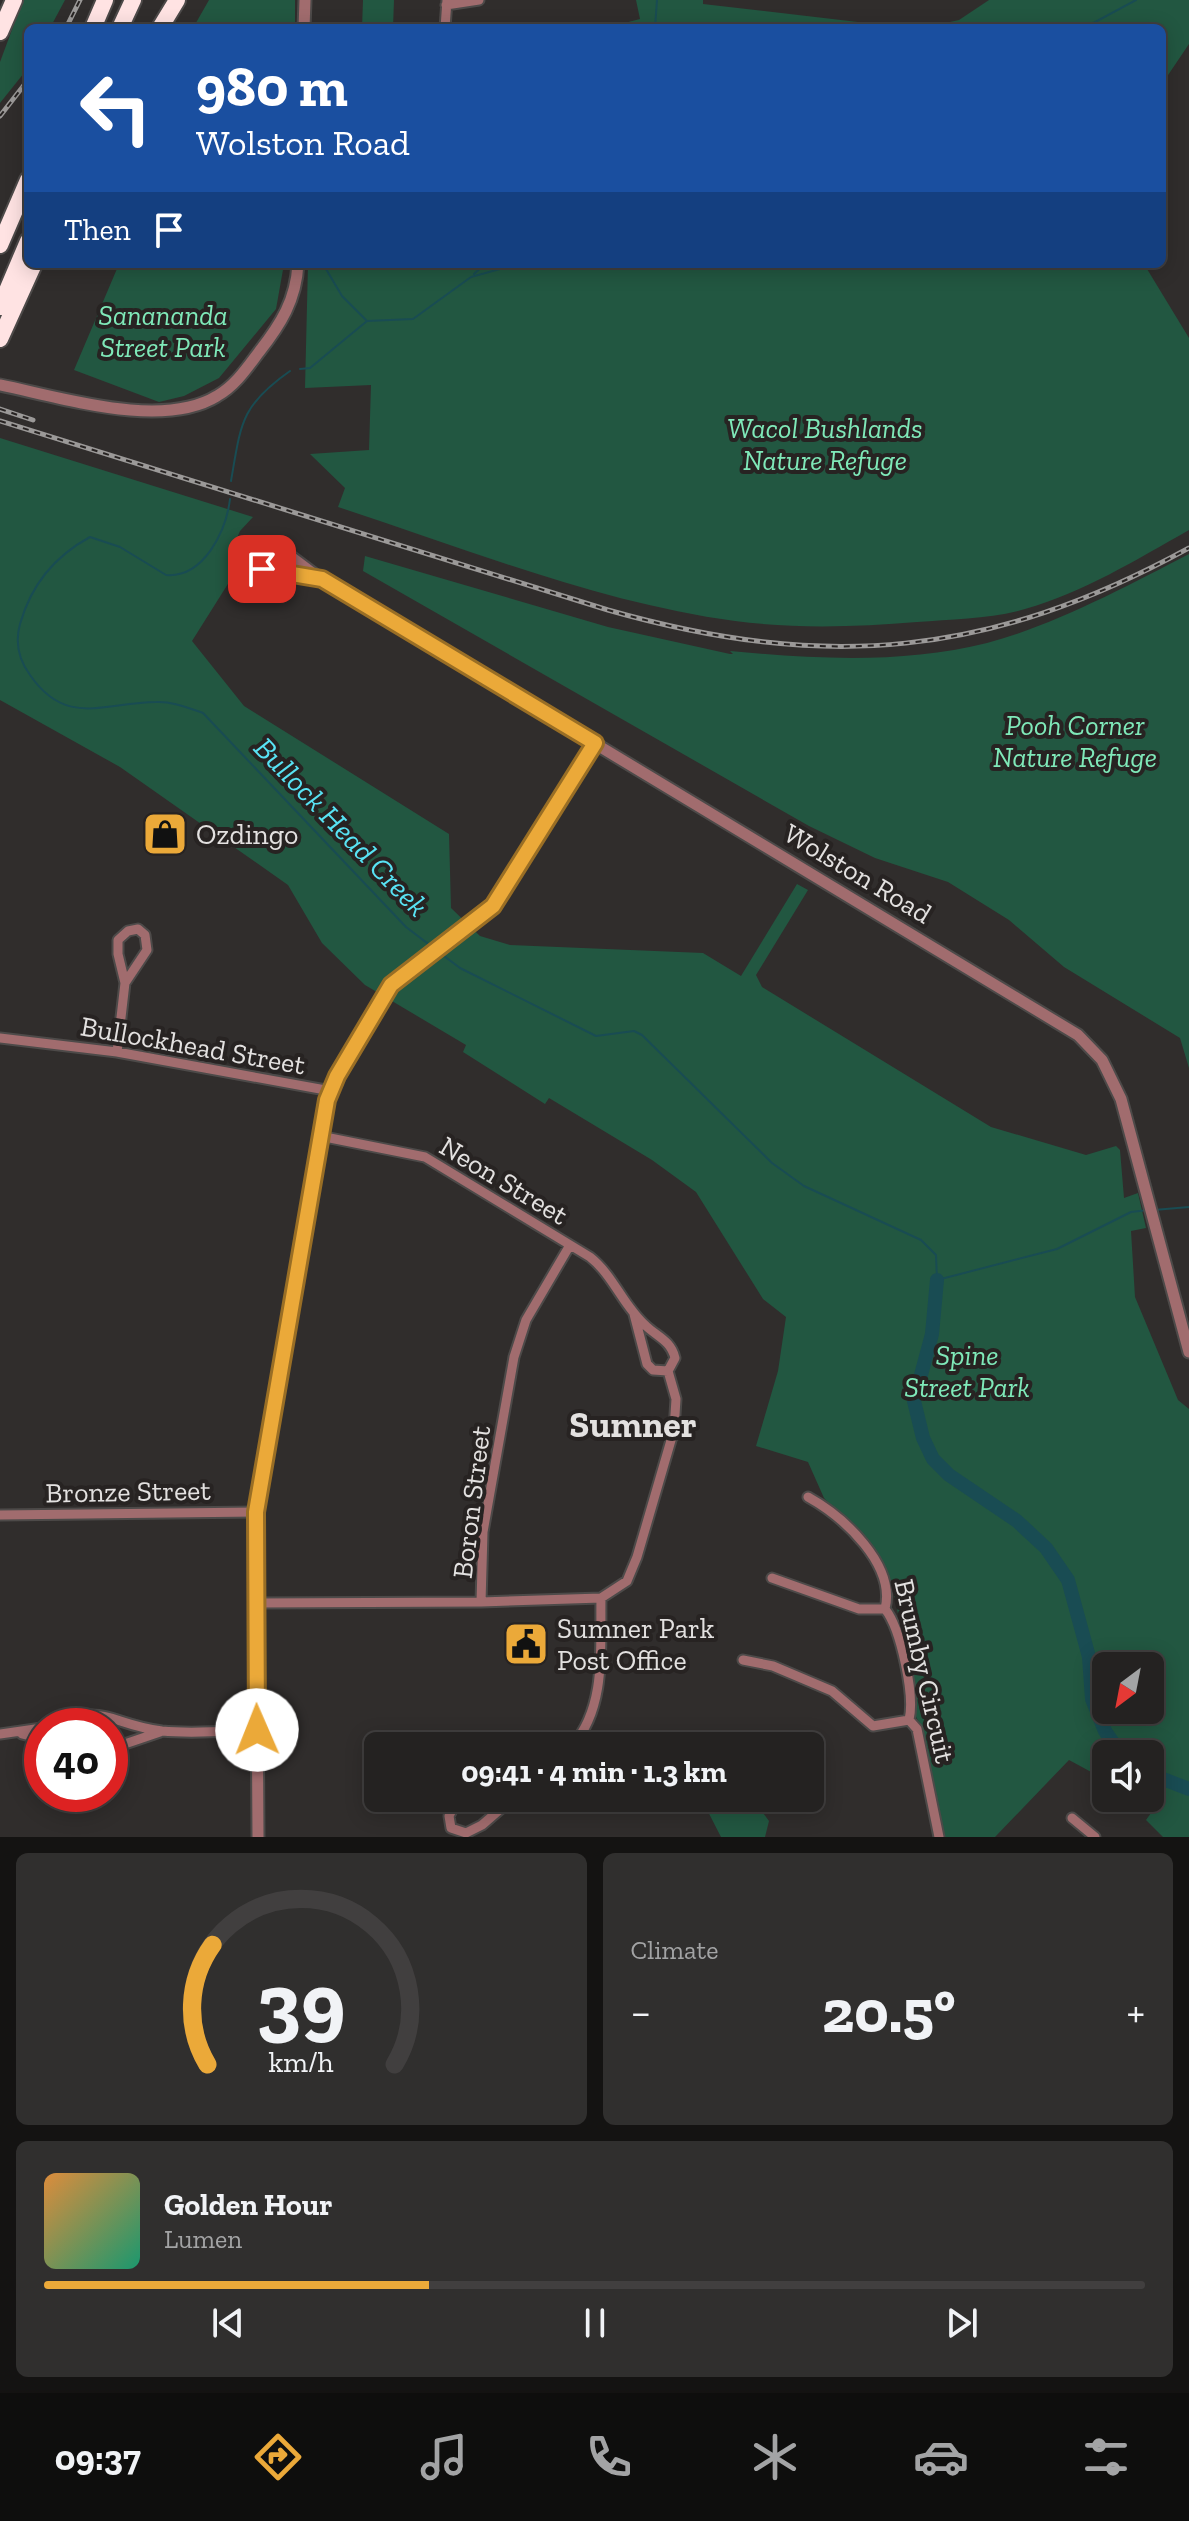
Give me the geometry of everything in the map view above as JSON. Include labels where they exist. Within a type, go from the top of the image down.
[{"type":"highway","points":[[0,32],[14,0]]},
{"type":"highway","points":[[95,24],[105,0]]},
{"type":"highway","points":[[122,24],[133,0]]},
{"type":"highway","points":[[162,24],[177,0]]},
{"type":"highway","points":[[0,245],[24,189]]},
{"type":"highway","points":[[0,307],[24,250]]},
{"type":"highway","points":[[0,339],[32,268]]},
{"type":"street","points":[[304,24],[305,0]]},
{"type":"street","points":[[445,24],[446,2],[479,0]]},
{"type":"street","points":[[0,385],[147,411],[187,409],[217,396],[242,375],[275,332],[295,295],[298,268]]},
{"type":"street","name":"Wolston Road","points":[[322,579],[271,573],[262,569],[258,554],[267,543],[281,546],[322,579],[1078,1035],[1102,1060],[1116,1087],[1189,1352]]},
{"type":"street","points":[[258,1837],[256,1512],[320,1136],[331,1091],[391,985],[458,935],[493,906],[505,891],[595,743]]},
{"type":"street","points":[[117,1052],[125,983],[118,940],[128,931],[138,929],[145,935],[147,950],[125,983]]},
{"type":"street","name":"Bullockhead Street","points":[[0,1038],[117,1052],[331,1091]]},
{"type":"street","name":"Neon Street","points":[[320,1136],[425,1157],[599,1264],[634,1314],[673,1349],[675,1358],[668,1371],[677,1415],[637,1557],[627,1581],[601,1598]]},
{"type":"street","name":"Boron Street","points":[[256,1603],[481,1602],[483,1532],[514,1357],[526,1320],[570,1245]]},
{"type":"street","name":"Neon Street","points":[[634,1314],[647,1364],[653,1370],[668,1371]]},
{"type":"street","name":"Brumby Circuit","points":[[808,1497],[836,1514],[870,1554],[889,1594],[885,1609],[895,1624],[912,1705],[909,1720],[917,1729],[939,1837]]},
{"type":"street","name":"Bronze Street","points":[[0,1515],[256,1512]]},
{"type":"street","points":[[772,1578],[859,1609],[885,1609]]},
{"type":"street","points":[[481,1602],[601,1598],[599,1688],[581,1732]]},
{"type":"street","points":[[743,1660],[773,1666],[832,1691],[873,1726],[909,1720]]},
{"type":"street","points":[[128,1723],[164,1731],[257,1730]]},
{"type":"street","points":[[128,1743],[164,1731]]},
{"type":"street","points":[[19,1734],[24,1733]]},
{"type":"street","points":[[0,1734],[24,1735]]},
{"type":"street","points":[[451,1812],[451,1828],[466,1833],[496,1812]]},
{"type":"street","points":[[1072,1818],[1095,1837]]},
{"type":"green space","points":[[23,0],[65,0],[52,24],[24,24],[24,73],[0,103],[0,62]]},
{"type":"green space","points":[[209,0],[295,0],[295,24],[195,24]]},
{"type":"green space","points":[[363,0],[394,0],[393,24],[362,24]]},
{"type":"green space","points":[[636,0],[703,0],[703,4],[875,24],[621,24],[640,19]]},
{"type":"green space","points":[[989,0],[1189,0],[1189,44],[1166,78],[1166,24],[941,24],[959,20]]},
{"type":"green space","name":"Sanananda Street Park","points":[[117,268],[283,268],[276,309],[219,378],[184,396],[159,402],[74,370]]},
{"type":"green space","name":"Wacol Bushlands Nature Refuge","points":[[308,268],[1146,268],[1189,338],[1189,530],[1068,594],[999,615],[894,624],[803,626],[758,624],[684,613],[584,588],[338,507],[345,488],[310,454],[369,450],[371,385],[305,388]]},
{"type":"green space","name":"Spine Street Park","points":[[0,438],[253,517],[240,531],[232,550],[238,568],[192,641],[244,706],[449,834],[451,908],[480,936],[510,945],[703,953],[741,976],[797,884],[808,890],[756,975],[762,987],[991,1127],[1086,1155],[1116,1146],[1120,1150],[1124,1198],[1138,1193],[1146,1228],[1131,1231],[1135,1297],[1178,1400],[1189,1409],[1189,1837],[1163,1837],[1146,1820],[1150,1812],[1164,1812],[1164,1740],[1092,1740],[1092,1772],[1069,1760],[995,1837],[945,1837],[922,1727],[916,1717],[909,1664],[893,1591],[872,1551],[824,1498],[808,1462],[756,1446],[778,1371],[786,1317],[763,1299],[696,1192],[652,1160],[549,1098],[545,1104],[463,1052],[466,1045],[365,985],[322,943],[288,885],[120,767],[0,700]]},
{"type":"green space","name":"Pooh Corner Nature Refuge","points":[[1189,554],[1189,1068],[1180,1038],[1064,967],[1009,920],[948,882],[875,858],[809,826],[363,571],[365,556],[608,627],[730,654],[733,654],[730,651],[859,658],[956,650],[1013,635],[1090,604]]},
{"type":"green space","points":[[708,1812],[762,1812],[769,1821],[765,1837],[721,1837]]},
{"type":"waterway","points":[[655,24],[657,0]]},
{"type":"waterway","name":"Bullock Head Creek","points":[[1091,24],[1136,0]]},
{"type":"waterway","points":[[325,268],[342,296],[366,320]]},
{"type":"waterway","points":[[474,274],[481,268]]},
{"type":"waterway","name":"Bullock Head Creek","points":[[300,369],[310,368],[367,321],[413,319],[471,277],[504,268]]},
{"type":"waterway","name":"Bullock Head Creek","points":[[231,481],[241,430],[252,406],[290,371]]},
{"type":"waterway","name":"Bullock Head Creek","points":[[230,499],[224,525],[211,550],[202,561],[179,574],[166,575],[120,547],[90,537],[66,553],[38,584],[25,610],[18,637],[23,663],[44,691],[71,707],[102,708],[162,702],[203,713],[406,927],[431,946]]},
{"type":"waterway","name":"Bullock Head Creek","points":[[440,953],[460,968],[596,1036],[634,1031],[642,1035],[772,1163],[804,1186],[921,1240],[936,1255],[937,1280],[1057,1249],[1131,1212],[1148,1210]]},
{"type":"waterway","points":[[1154,1210],[1189,1207]]},
{"type":"waterway","points":[[937,1280],[932,1334],[914,1401],[923,1438],[933,1459],[949,1475],[1017,1521],[1046,1548],[1068,1580],[1089,1657],[1092,1699],[1111,1740]]},
{"type":"waterway","points":[[1164,1779],[1189,1789]]},
{"type":"railway","points":[[68,24],[80,0]]},
{"type":"railway","points":[[0,116],[24,85]]},
{"type":"railway","points":[[0,409],[33,420]]},
{"type":"railway","points":[[0,421],[608,610],[687,630],[763,642],[835,646],[906,643],[975,632],[1045,612],[1116,585],[1189,548]]},
{"type":"place","name":"Ozdingo","points":[[165,834]]},
{"type":"place","name":"Sumner Park Post Office","points":[[526,1644]]},
{"type":"district","name":"Sumner","points":[[633,1424]]},
{"type":"route","points":[[257,1730],[257,1497],[327,1100],[337,1076],[391,985],[493,906],[513,879],[595,743],[322,579],[271,573],[262,569]]}]
